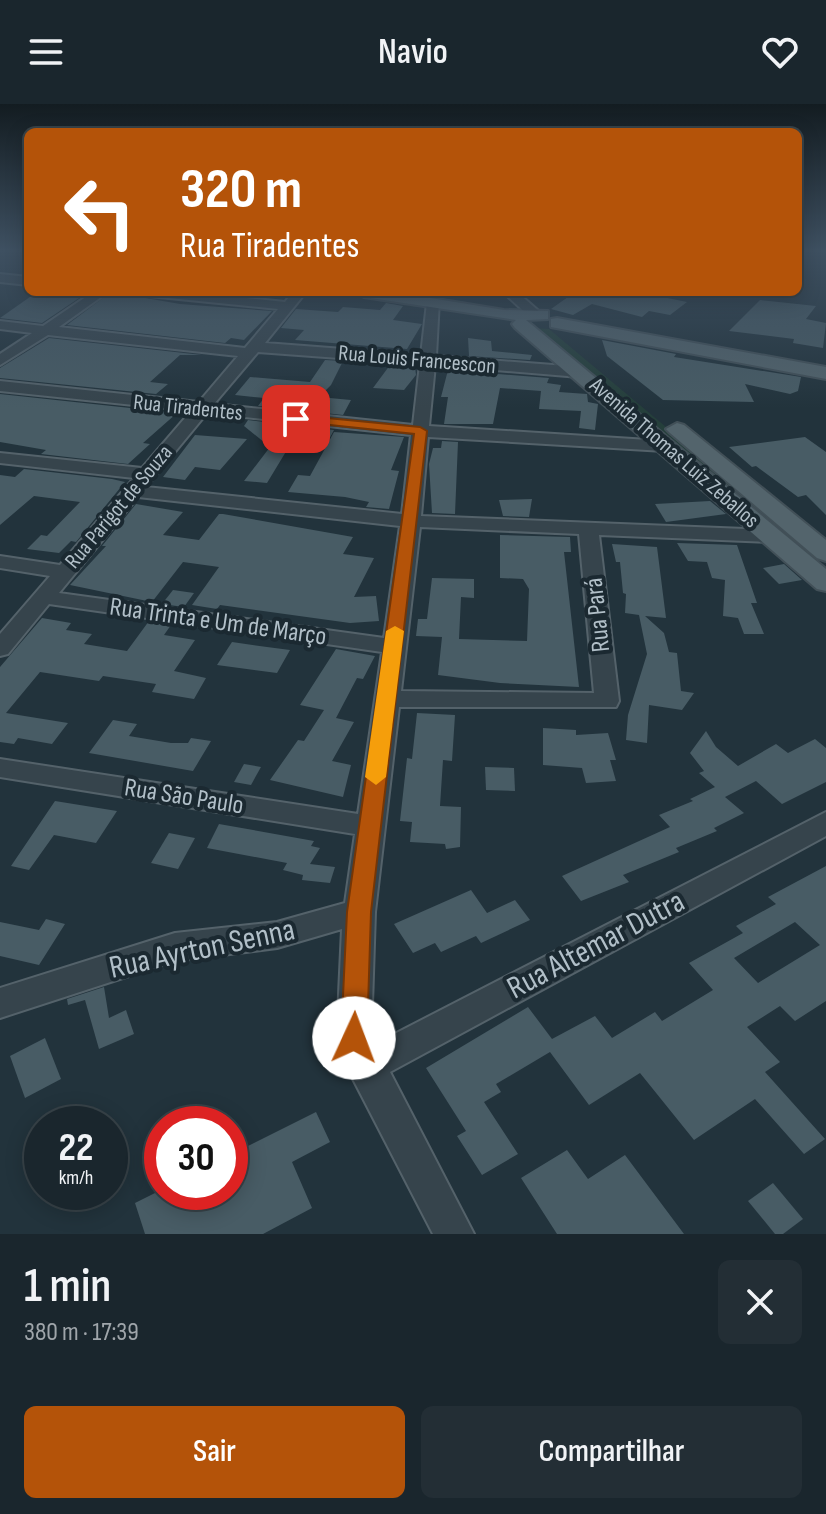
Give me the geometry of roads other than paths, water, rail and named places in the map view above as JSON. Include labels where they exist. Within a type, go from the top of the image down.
[{"type":"main road","points":[[434,303],[826,373]]},
{"type":"main road","name":"Avenida Thomas Luiz Zeballos","points":[[520,317],[664,446],[826,583]]},
{"type":"main road","name":"Avenida Thomas Luiz Zeballos","points":[[556,324],[826,553]]},
{"type":"main road","points":[[735,506],[765,503]]},
{"type":"street","points":[[0,361],[86,303]]},
{"type":"street","name":"Rua Parigot de Souza","points":[[0,649],[291,303]]},
{"type":"street","points":[[434,303],[411,521],[359,912],[354,1038],[366,1067],[454,1234]]},
{"type":"street","points":[[514,303],[520,317]]},
{"type":"street","name":"Rua Louis Francescon","points":[[0,325],[252,350],[579,372]]},
{"type":"street","name":"Rua Tiradentes","points":[[0,386],[420,431],[664,446]]},
{"type":"street","points":[[0,458],[146,474]]},
{"type":"street","points":[[134,491],[411,521],[770,536]]},
{"type":"street","name":"Rua Pará","points":[[387,699],[607,701],[588,529]]},
{"type":"street","points":[[0,562],[66,572]]},
{"type":"street","name":"Rua Trinta e Um de Março","points":[[43,597],[393,646]]},
{"type":"street","name":"Rua São Paulo","points":[[0,768],[369,826]]},
{"type":"street","name":"Rua Altemar Dutra","points":[[366,1067],[826,823]]},
{"type":"street","name":"Rua Ayrton Senna","points":[[0,1003],[175,947],[277,935],[359,912]]}]
